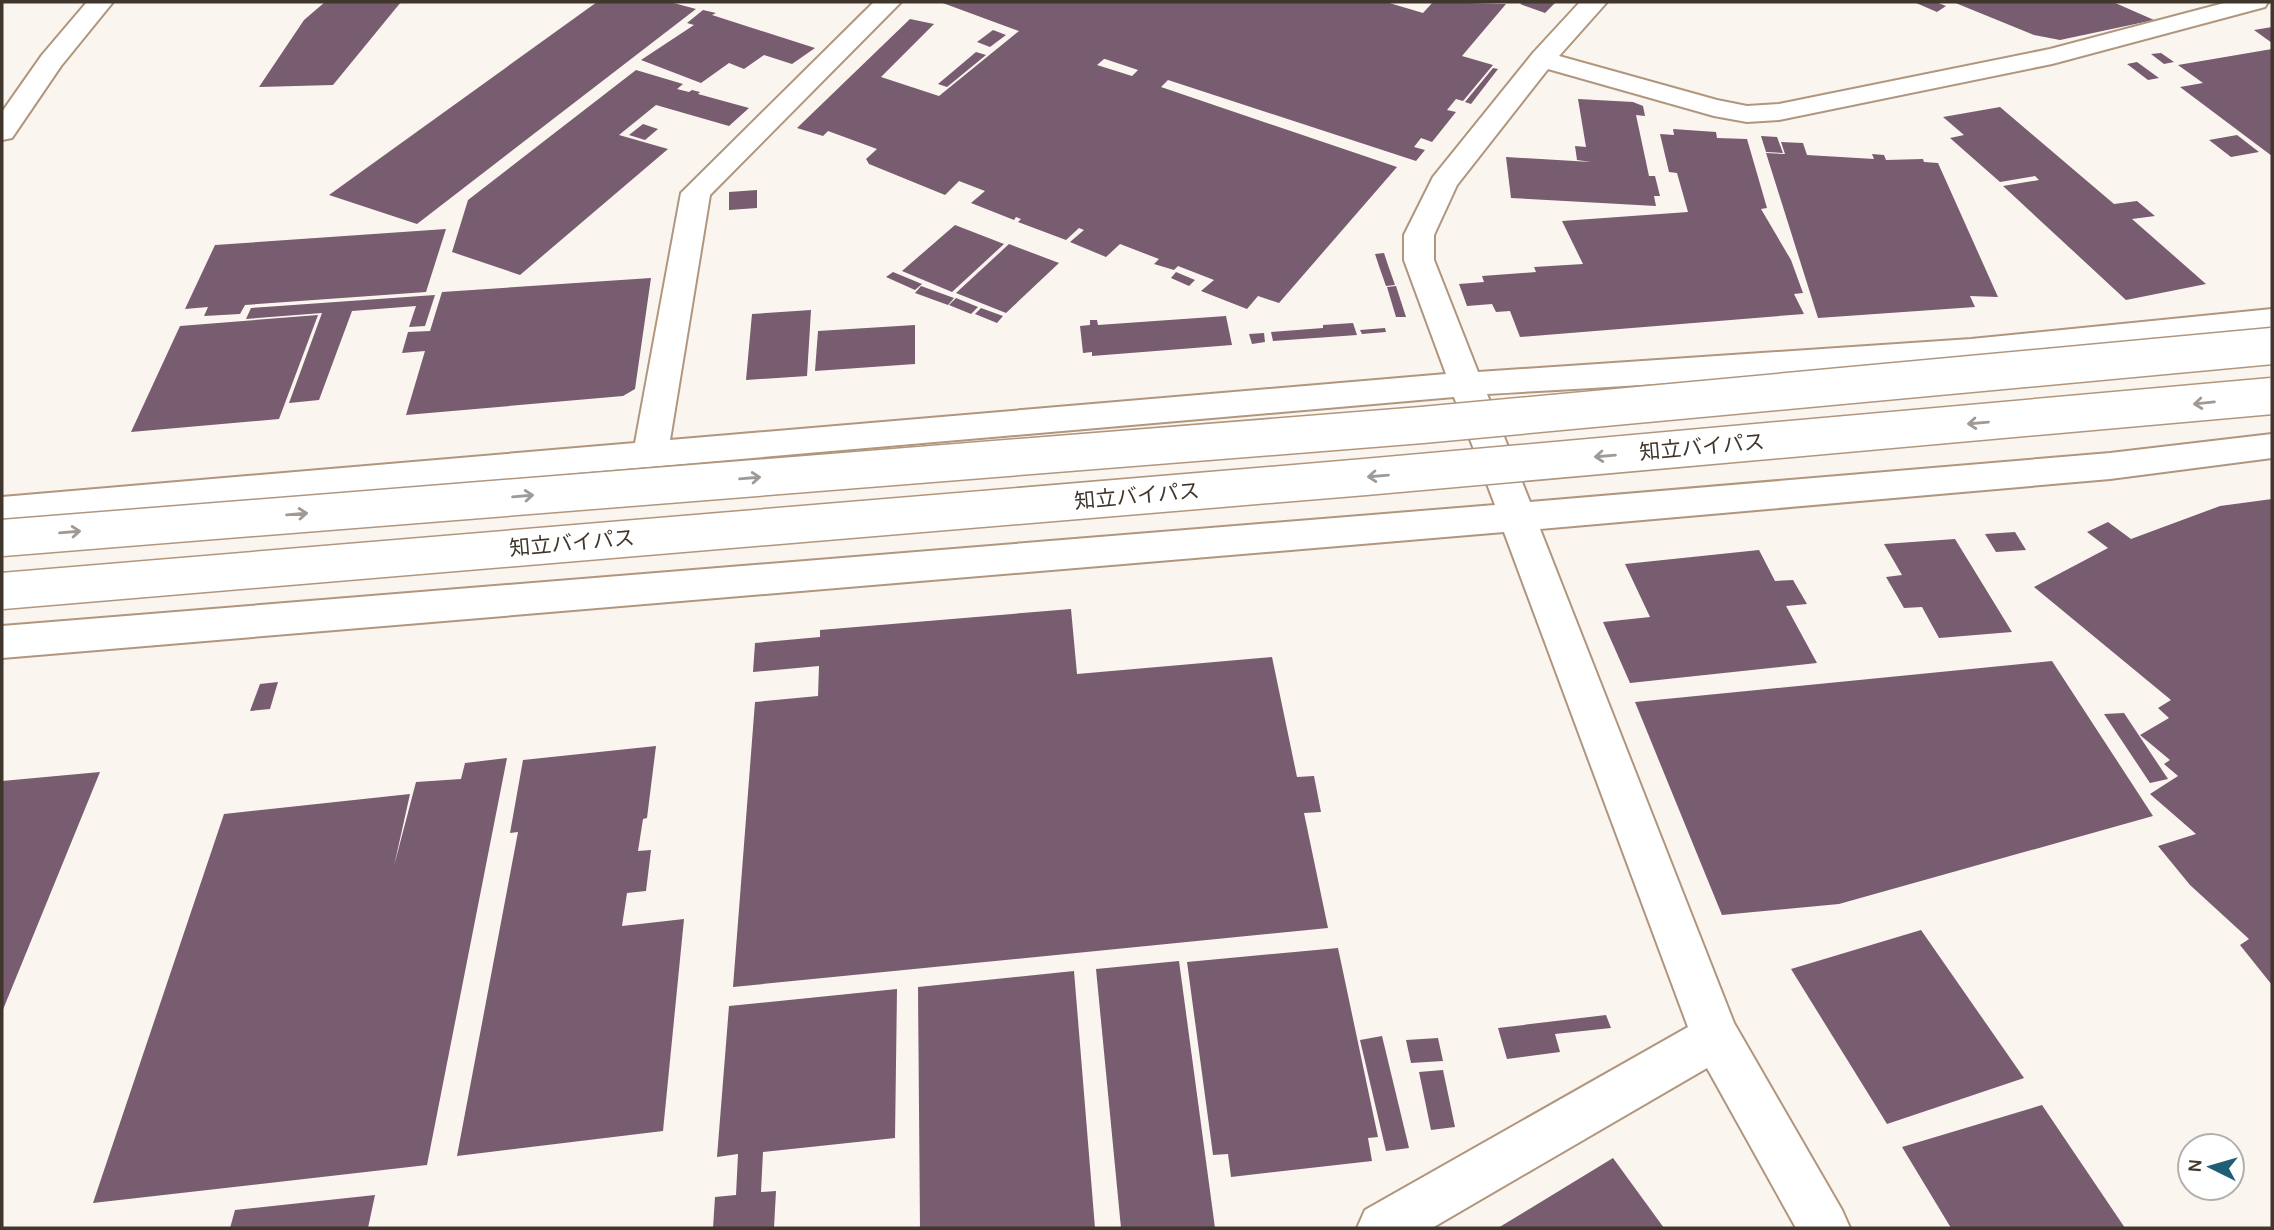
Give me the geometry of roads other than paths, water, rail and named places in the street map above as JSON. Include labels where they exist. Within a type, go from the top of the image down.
[{"type":"main road","points":[[2,132],[51,61],[100,2]]},
{"type":"main road","points":[[650,456],[696,193],[888,2]]},
{"type":"main road","points":[[1594,2],[1542,59],[1443,183],[1419,235],[1419,260],[1716,1037],[1825,1228]]},
{"type":"main road","points":[[1542,59],[1714,108],[1747,114],[1779,112],[2052,56],[2256,2]]},
{"type":"main road","points":[[2,510],[1467,384],[1679,372],[1961,350],[2272,319]]},
{"type":"main road","points":[[2,538],[1337,432],[1916,381],[2272,346]]},
{"type":"main road","name":"知立バイパス","points":[[2,591],[1365,477],[2272,396]]},
{"type":"main road","points":[[2,642],[2110,466],[2272,446]]},
{"type":"main road","points":[[1383,1228],[1716,1037]]}]
